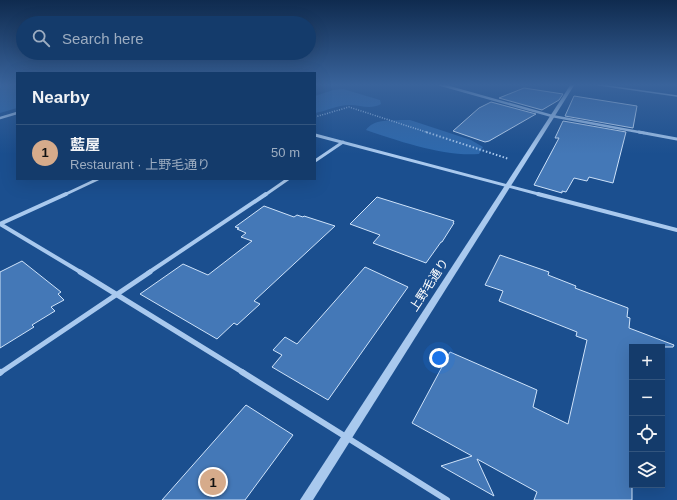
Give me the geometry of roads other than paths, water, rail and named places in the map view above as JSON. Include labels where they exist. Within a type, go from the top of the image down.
[{"type":"street","points":[[521,107],[552,116],[677,139]]},
{"type":"street","name":"上野毛通り","points":[[306,500],[558,107]]},
{"type":"street","points":[[0,118],[16,113]]},
{"type":"street","points":[[316,135],[677,230]]},
{"type":"street","points":[[316,160],[343,142]]},
{"type":"street","points":[[0,224],[96,180]]},
{"type":"street","points":[[0,373],[287,180]]},
{"type":"street","points":[[0,224],[117,294],[447,500]]},
{"type":"place","name":"藍屋","points":[[213,482]]}]
